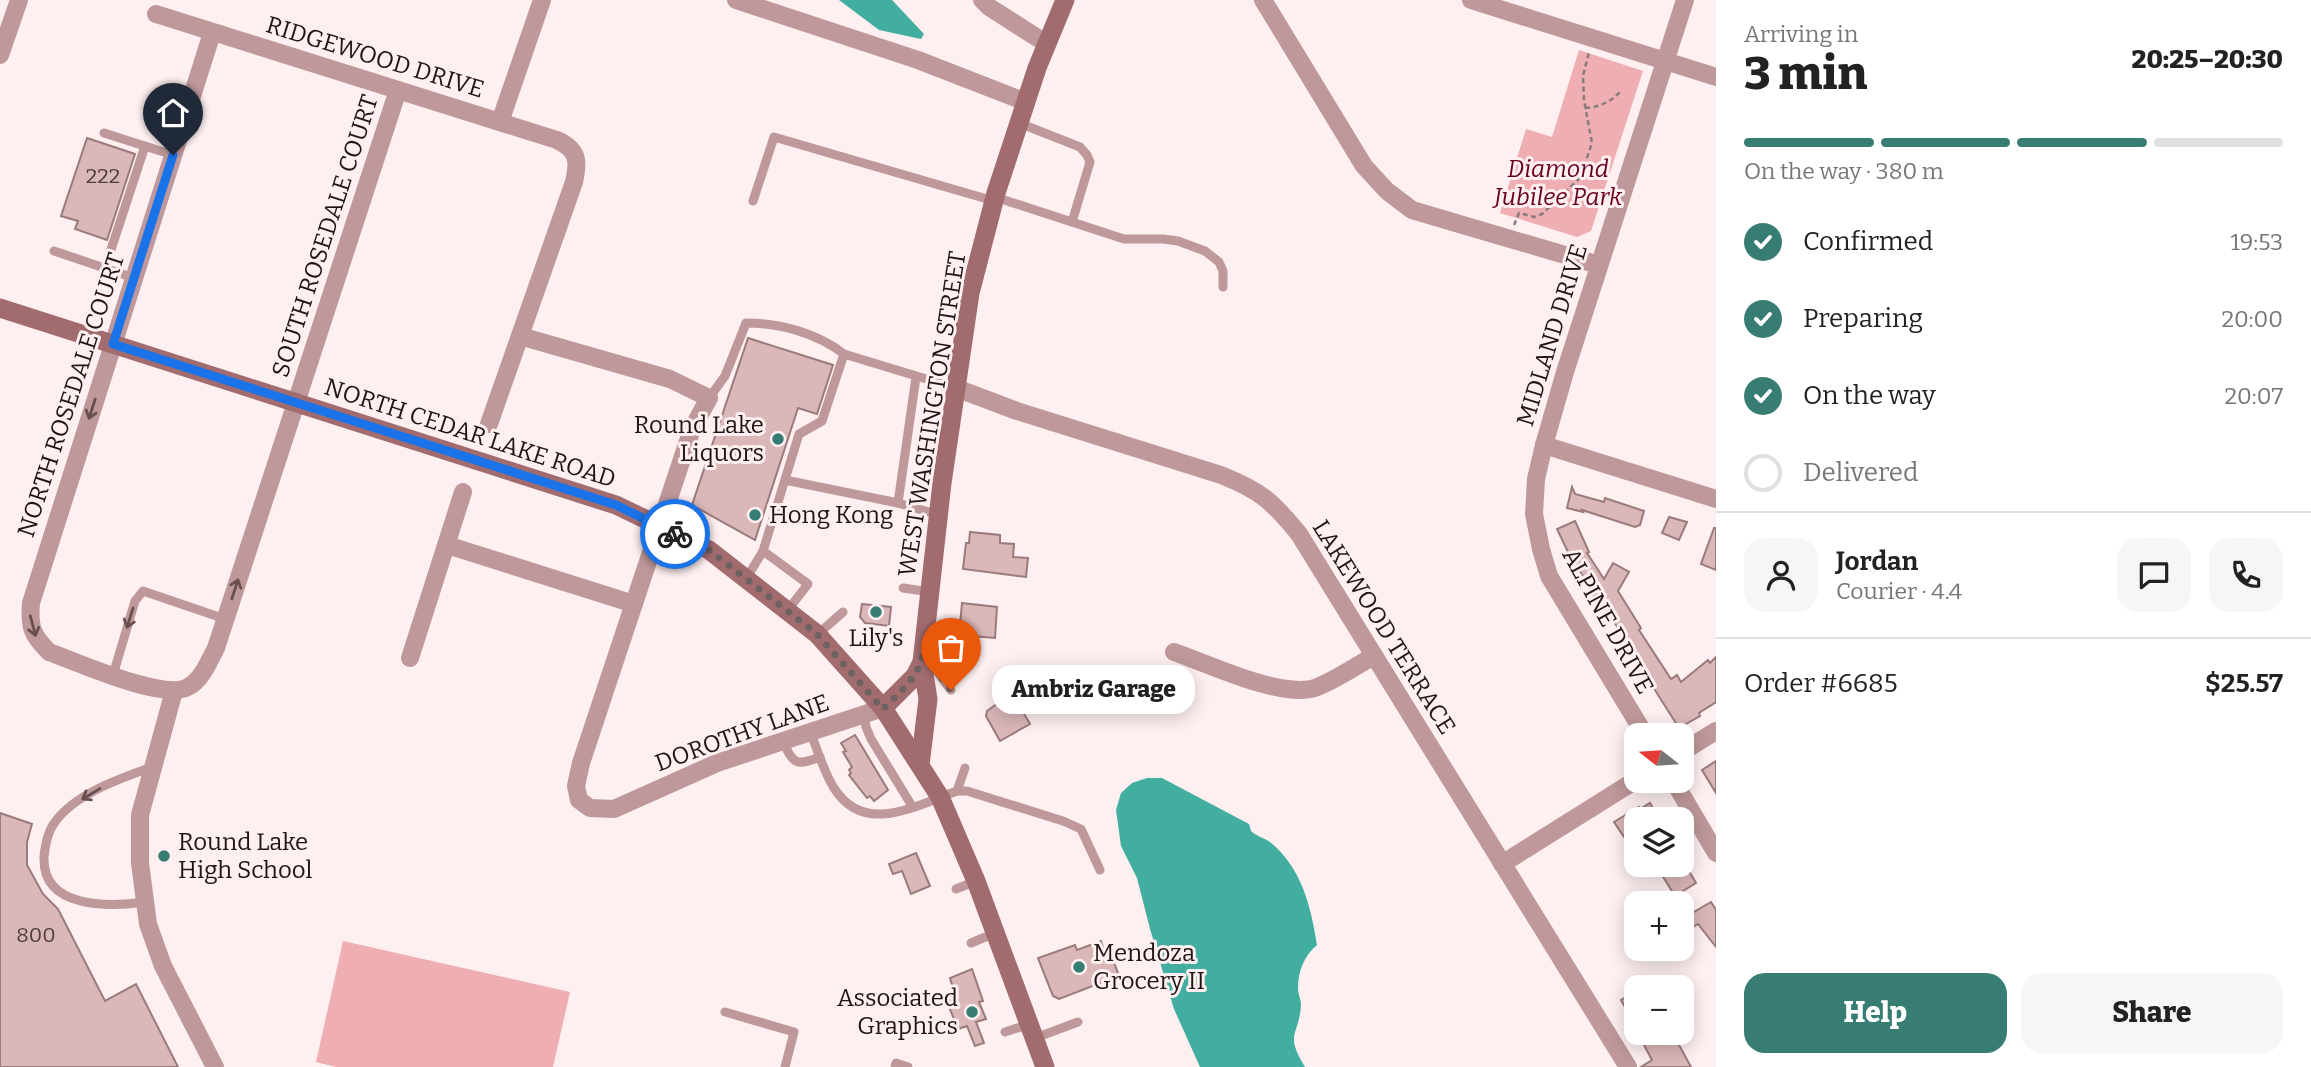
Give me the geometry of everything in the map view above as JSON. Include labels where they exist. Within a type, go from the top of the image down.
[{"type":"main road","name":"WEST WASHINGTON STREET","points":[[874,712],[915,676],[923,657],[939,515],[970,293],[994,199],[1026,102],[1065,0]]},
{"type":"main road","name":"NORTH CEDAR LAKE ROAD","points":[[0,308],[616,505],[709,550],[817,634],[874,712],[948,794],[976,881],[1045,1067]]},
{"type":"main road","points":[[920,765],[928,699],[923,657]]},
{"type":"street","points":[[0,55],[19,0]]},
{"type":"street","points":[[500,122],[542,0]]},
{"type":"street","points":[[736,0],[918,60],[1026,102]]},
{"type":"street","points":[[982,0],[1047,44]]},
{"type":"street","points":[[1263,0],[1364,166],[1387,191],[1412,210],[1600,265]]},
{"type":"street","points":[[1471,0],[1716,77]]},
{"type":"street","name":"MIDLAND DRIVE","points":[[1544,445],[1685,0]]},
{"type":"street","name":"RIDGEWOOD DRIVE","points":[[156,14],[568,145],[575,154],[578,167],[520,336]]},
{"type":"street","name":"NORTH ROSEDALE COURT","points":[[174,691],[153,689],[49,652],[37,641],[29,623],[31,603],[212,33]]},
{"type":"street","name":"SOUTH ROSEDALE COURT","points":[[174,691],[188,687],[201,675],[216,648],[398,90]]},
{"type":"street","points":[[447,545],[634,604],[692,429],[709,398],[670,379],[520,336],[489,425]]},
{"type":"street","name":"LAKEWOOD TERRACE","points":[[956,388],[1017,411],[1221,475],[1250,487],[1275,505],[1300,534],[1628,1067]]},
{"type":"street","points":[[1544,445],[1716,499]]},
{"type":"street","name":"ALPINE DRIVE","points":[[1544,445],[1536,479],[1534,514],[1549,576],[1638,723]]},
{"type":"street","points":[[410,658],[463,492]]},
{"type":"street","name":"DOROTHY LANE","points":[[634,604],[581,763],[576,786],[579,800],[590,808],[614,808],[717,763],[874,712]]},
{"type":"street","points":[[1174,652],[1264,684],[1292,691],[1313,688],[1374,656]]},
{"type":"street","points":[[174,691],[140,815],[140,863],[148,924],[163,966],[215,1067]]},
{"type":"street","points":[[1694,745],[1716,731]]},
{"type":"street","points":[[1502,864],[1624,788]]},
{"type":"street","points":[[1681,793],[1716,853]]},
{"type":"lane","points":[[1019,123],[1080,146],[1087,155],[1090,162],[1072,222]]},
{"type":"lane","points":[[104,133],[173,155]]},
{"type":"lane","points":[[753,201],[774,136],[1124,239],[1163,239],[1205,251],[1219,262],[1223,271],[1223,287]]},
{"type":"lane","points":[[106,268],[145,146]]},
{"type":"lane","points":[[54,251],[134,278]]},
{"type":"lane","points":[[709,398],[726,376],[746,323],[772,323],[829,342],[844,354],[956,388]]},
{"type":"lane","points":[[746,579],[763,551],[799,434],[822,421],[844,354]]},
{"type":"lane","points":[[898,503],[916,377]]},
{"type":"lane","points":[[785,480],[898,503],[939,515]]},
{"type":"lane","points":[[763,551],[808,584],[787,611]]},
{"type":"lane","points":[[903,588],[930,592]]},
{"type":"lane","points":[[113,675],[135,601],[144,591],[225,619]]},
{"type":"lane","points":[[817,634],[843,612]]},
{"type":"lane","points":[[923,657],[951,690]]},
{"type":"lane","points":[[874,712],[866,727],[912,806]]},
{"type":"lane","points":[[810,732],[832,785],[843,801],[860,813],[878,816],[948,794],[967,791],[1081,829],[1100,870]]},
{"type":"lane","points":[[783,741],[794,761],[807,762],[820,757]]},
{"type":"lane","points":[[145,902],[88,904],[59,893],[48,880],[44,856],[54,822],[71,807],[105,785],[153,766]]},
{"type":"lane","points":[[948,794],[965,768]]},
{"type":"lane","points":[[956,889],[976,881]]},
{"type":"lane","points":[[971,943],[995,933]]},
{"type":"lane","points":[[726,1012],[794,1032],[785,1067]]},
{"type":"lane","points":[[1005,1032],[1032,1031],[1078,1022]]},
{"type":"lane","points":[[895,1067],[896,1063],[908,1067]]},
{"type":"path","points":[[1510,239],[1518,213],[1534,217],[1542,214],[1580,178],[1592,143],[1583,76],[1592,38]]},
{"type":"path","points":[[1586,108],[1597,107],[1620,92]]},
{"type":"green space","name":"Diamond Jubilee Park","points":[[1579,50],[1643,71],[1591,231],[1577,237],[1500,213],[1526,129],[1552,137]]},
{"type":"green space","points":[[343,941],[570,992],[553,1067],[336,1067],[316,1062]]},
{"type":"shaded area","points":[[839,0],[892,0],[924,34],[921,39],[879,30]]},
{"type":"shaded area","points":[[1147,778],[1162,778],[1249,824],[1251,831],[1281,852],[1297,876],[1308,903],[1317,945],[1305,959],[1298,982],[1301,1005],[1294,1040],[1305,1067],[1200,1067],[1174,1009],[1137,878],[1121,846],[1116,810],[1121,793],[1132,783]]},
{"type":"building","points":[[87,138],[135,154],[107,240],[75,229],[78,221],[61,216]]},
{"type":"building","points":[[748,338],[833,365],[817,414],[798,408],[755,540],[692,505]]},
{"type":"building","points":[[1572,487],[1575,494],[1604,502],[1605,498],[1644,511],[1640,525],[1635,527],[1582,510],[1583,512],[1567,508]]},
{"type":"building","points":[[1669,517],[1687,522],[1679,540],[1662,533]]},
{"type":"building","points":[[1575,521],[1589,552],[1587,553],[1604,579],[1613,563],[1629,572],[1618,591],[1641,628],[1639,630],[1671,679],[1677,675],[1681,682],[1708,660],[1710,663],[1716,657],[1716,702],[1699,713],[1700,716],[1688,723],[1676,723],[1596,594],[1594,596],[1578,568],[1576,569],[1557,529]]},
{"type":"building","points":[[1716,528],[1716,570],[1701,564]]},
{"type":"building","points":[[970,532],[1000,535],[1000,543],[1014,544],[1013,557],[1028,558],[1026,577],[963,569]]},
{"type":"building","points":[[962,603],[997,607],[995,638],[959,635]]},
{"type":"building","name":"Lily's","points":[[862,604],[891,607],[889,626],[865,623],[860,617]]},
{"type":"building","points":[[1012,693],[1030,724],[1000,741],[986,716],[987,711]]},
{"type":"building","points":[[855,735],[888,790],[874,801],[870,796],[867,798],[849,775],[852,767],[841,743]]},
{"type":"building","points":[[1716,761],[1716,793],[1702,770]]},
{"type":"building","points":[[0,813],[32,824],[27,842],[27,865],[43,894],[58,909],[105,1001],[136,984],[178,1067],[0,1067]]},
{"type":"building","points":[[1624,816],[1624,837],[1614,822]]},
{"type":"building","points":[[916,853],[930,886],[911,894],[902,871],[893,874],[889,864]]},
{"type":"building","points":[[1663,877],[1693,877],[1696,883],[1683,891],[1672,891]]},
{"type":"building","points":[[1711,902],[1716,910],[1716,947],[1698,924],[1694,926],[1694,912]]},
{"type":"building","name":"Mendoza Grocery II","points":[[1101,941],[1104,951],[1109,949],[1119,976],[1059,999],[1053,996],[1038,958],[1075,945],[1077,950]]},
{"type":"building","points":[[972,969],[983,1001],[979,1002],[986,1019],[976,1022],[984,1043],[975,1046],[967,1026],[958,1029],[947,1002],[956,998],[950,978]]},
{"type":"building","points":[[1644,1045],[1679,1045],[1691,1067],[1641,1067],[1652,1060]]},
{"type":"way so far","points":[[675,534],[709,550],[817,634],[883,709],[915,676],[922,662],[923,652],[951,690]]},
{"type":"place","name":"Round Lake Liquors","points":[[778,439]]},
{"type":"place","name":"Hong Kong","points":[[755,515]]},
{"type":"place","name":"Lily's","points":[[876,612]]},
{"type":"place","name":"Ambriz Garage","points":[[951,690]]},
{"type":"place","name":"Round Lake High School","points":[[164,856]]},
{"type":"place","name":"Mendoza Grocery II","points":[[1079,967]]},
{"type":"place","name":"Associated Graphics","points":[[972,1012]]},
{"type":"route","points":[[173,155],[113,344],[616,505],[675,534]]}]
